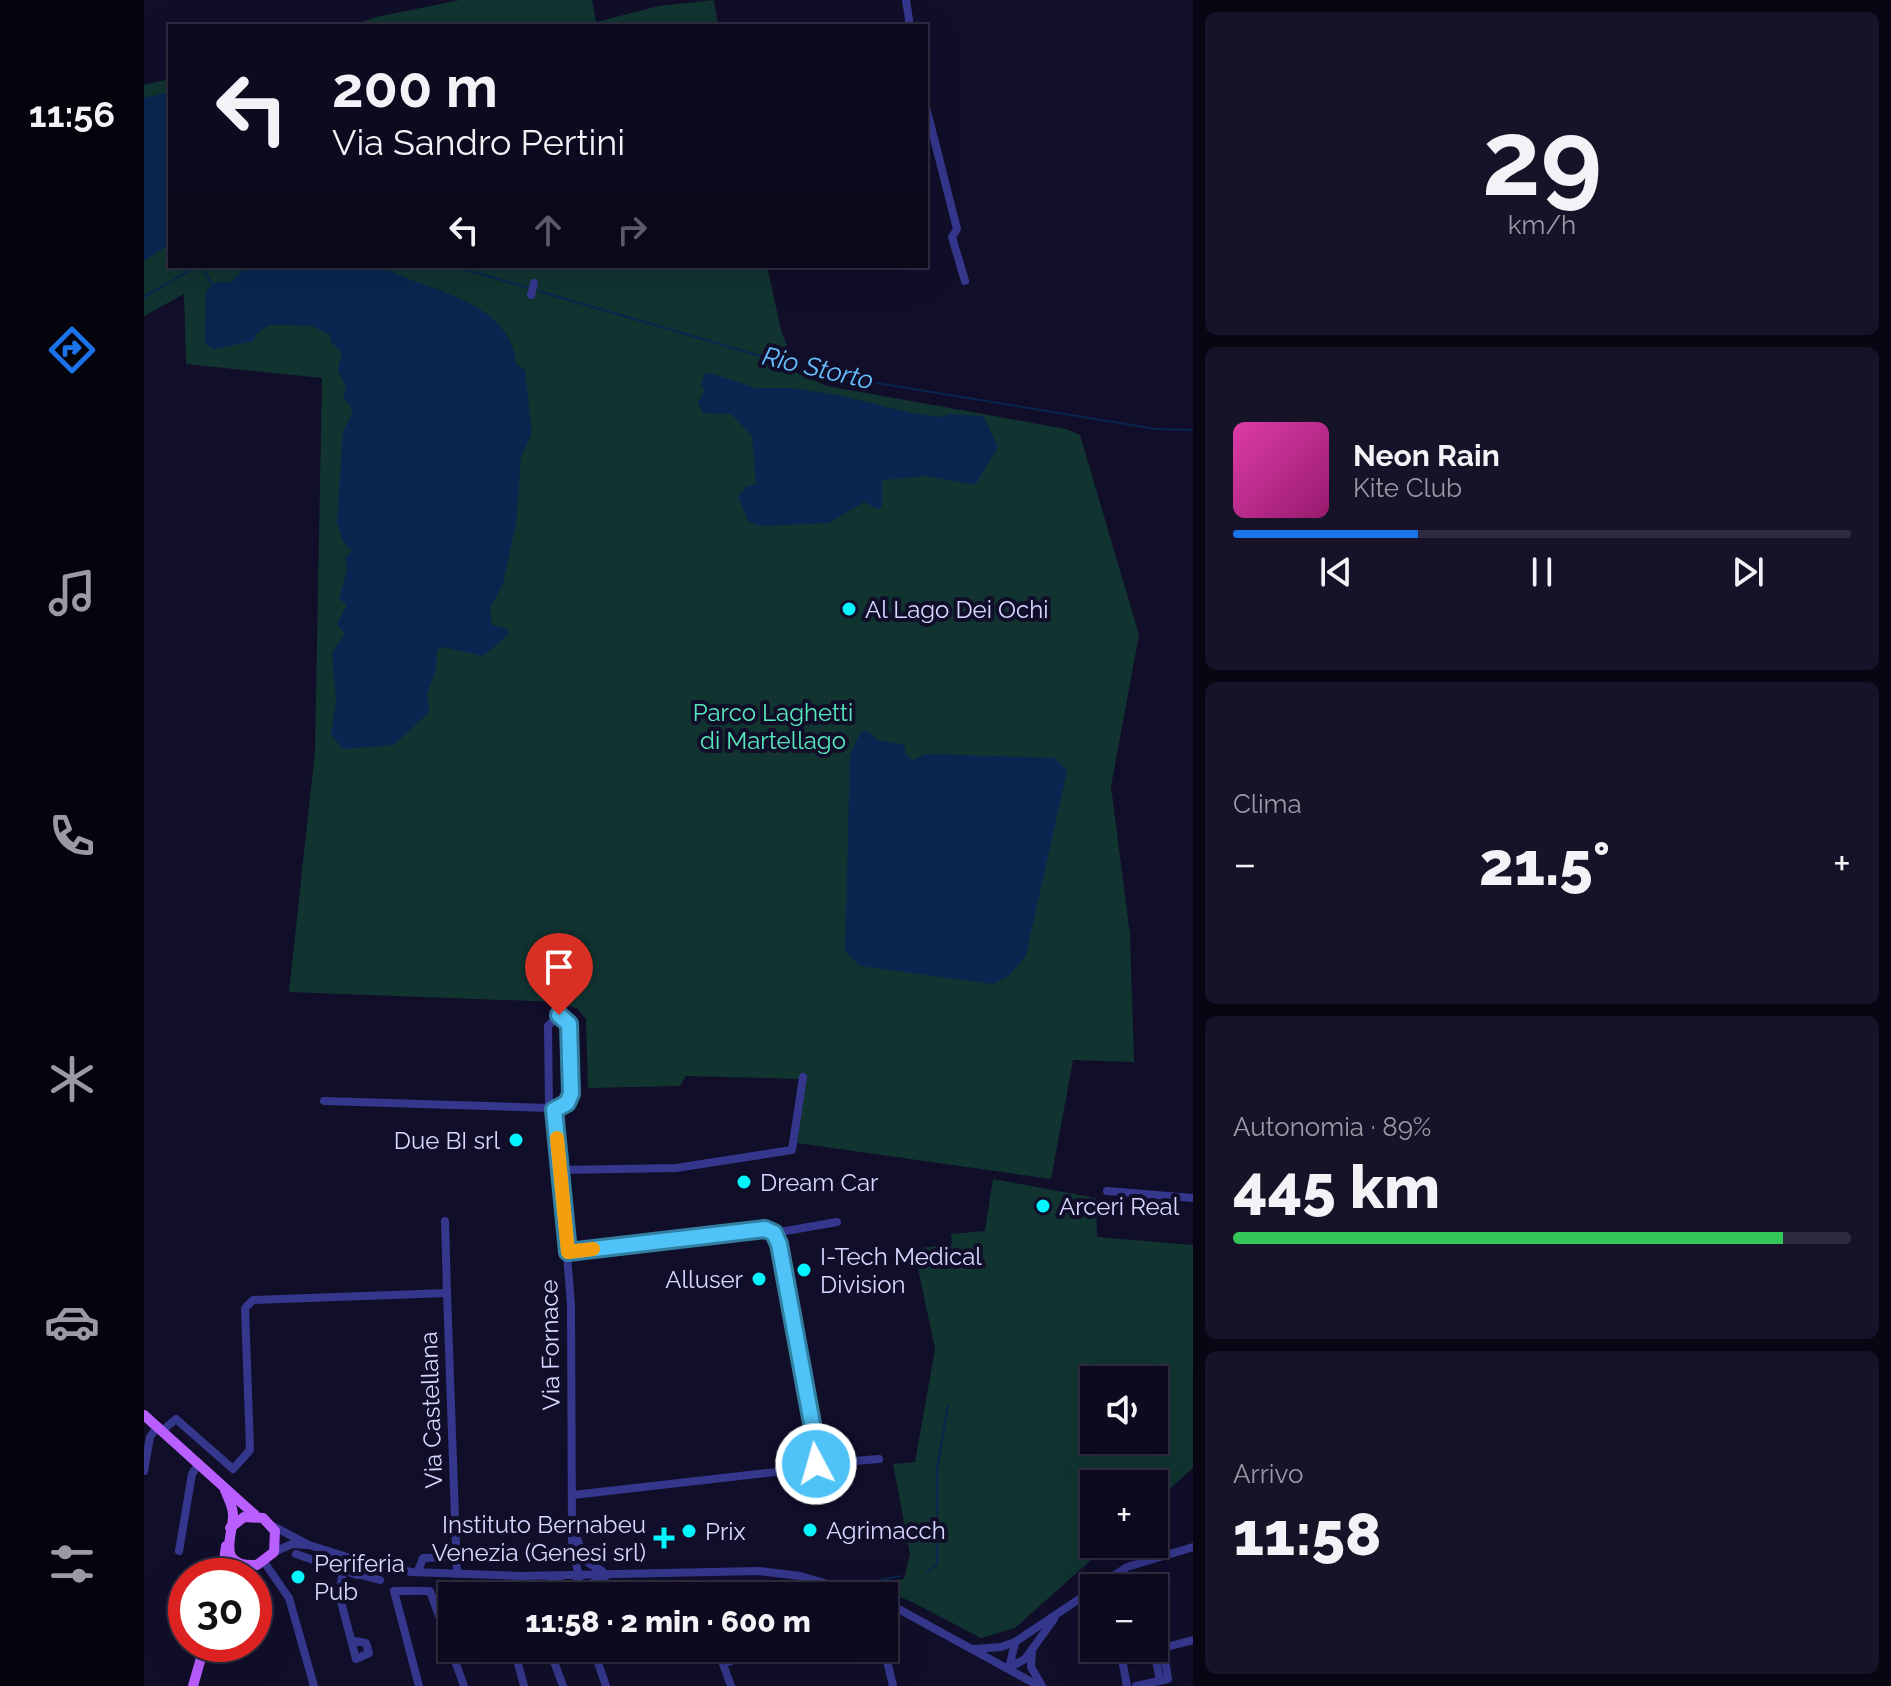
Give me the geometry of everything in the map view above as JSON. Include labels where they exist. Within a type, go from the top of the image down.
[{"type":"main road","points":[[144,1415],[255,1516],[271,1525],[277,1538],[274,1552],[268,1558]]},
{"type":"main road","points":[[225,1490],[233,1513],[225,1558]]},
{"type":"main road","points":[[230,1528],[240,1518],[255,1516]]},
{"type":"main road","points":[[227,1544],[235,1558]]},
{"type":"main road","points":[[193,1686],[200,1662]]},
{"type":"street","points":[[906,0],[910,24]]},
{"type":"street","points":[[928,115],[957,229],[952,237],[965,281]]},
{"type":"street","points":[[531,295],[534,283]]},
{"type":"street","name":"Via Fornace","points":[[551,1109],[567,1103],[571,1094],[569,1024],[559,1015],[550,1020],[548,1026],[551,1109],[568,1252],[573,1561],[577,1582]]},
{"type":"street","points":[[559,1170],[676,1168],[792,1150],[803,1077]]},
{"type":"street","points":[[324,1101],[551,1109]]},
{"type":"street","points":[[1107,1191],[1193,1198]]},
{"type":"street","name":"Via Castellana","points":[[445,1221],[457,1574]]},
{"type":"street","points":[[568,1252],[765,1229],[774,1233],[837,1222]]},
{"type":"street","points":[[774,1233],[779,1244],[818,1456],[816,1464]]},
{"type":"street","points":[[144,1471],[150,1437],[176,1419],[233,1469],[250,1450],[245,1308],[253,1300],[447,1293]]},
{"type":"street","points":[[573,1495],[879,1459]]},
{"type":"street","points":[[179,1551],[192,1474],[199,1463]]},
{"type":"street","name":"Via Fornace","points":[[572,1520],[584,1560]]},
{"type":"street","points":[[271,1525],[309,1545],[367,1563],[415,1572],[545,1576],[759,1571],[821,1582]]},
{"type":"street","points":[[274,1552],[292,1544],[309,1545]]},
{"type":"street","points":[[974,1649],[1001,1647],[1015,1642],[1127,1567],[1193,1547]]},
{"type":"street","points":[[296,1554],[380,1580]]},
{"type":"street","points":[[408,1589],[423,1558],[457,1557]]},
{"type":"street","points":[[578,1575],[584,1560],[595,1569],[616,1574]]},
{"type":"street","points":[[545,1576],[564,1570],[573,1561]]},
{"type":"street","points":[[361,1575],[367,1563]]},
{"type":"street","points":[[343,1571],[339,1594],[354,1641]]},
{"type":"street","points":[[272,1574],[289,1598],[314,1686]]},
{"type":"street","points":[[591,1582],[616,1574]]},
{"type":"street","points":[[545,1576],[558,1582]]},
{"type":"street","points":[[419,1686],[393,1588],[430,1591],[464,1686]]},
{"type":"street","points":[[898,1608],[1041,1686]]},
{"type":"street","points":[[1009,1668],[1032,1650],[1056,1615]]},
{"type":"street","points":[[1168,1646],[1193,1640]]},
{"type":"street","points":[[1009,1668],[1015,1642]]},
{"type":"street","points":[[1032,1650],[1031,1667],[1041,1686]]},
{"type":"street","points":[[518,1662],[524,1686]]},
{"type":"street","points":[[554,1662],[563,1686]]},
{"type":"street","points":[[598,1662],[606,1686]]},
{"type":"street","points":[[728,1662],[723,1664],[731,1686]]},
{"type":"street","points":[[887,1662],[893,1686]]},
{"type":"street","points":[[1124,1662],[1127,1686]]},
{"type":"street","points":[[1136,1686],[1169,1676],[1161,1662]]},
{"type":"green space","points":[[460,0],[592,0],[596,22],[659,6],[714,0],[718,24],[357,24],[376,17]]},
{"type":"green space","name":"Parco Laghetti di Martellago","points":[[168,79],[168,268],[767,268],[781,330],[797,373],[827,386],[1066,429],[1080,435],[1139,635],[1111,786],[1130,935],[1134,1062],[1073,1060],[1051,1179],[797,1143],[806,1079],[686,1076],[680,1086],[588,1088],[586,1019],[578,1009],[559,1002],[289,992],[315,751],[322,378],[186,364],[184,294],[144,316],[144,85]]},
{"type":"green space","points":[[993,1179],[1096,1198],[1097,1237],[1193,1245],[1193,1468],[1168,1490],[1168,1470],[1080,1470],[1080,1558],[1093,1558],[1015,1628],[981,1638],[898,1596],[898,1582],[884,1582],[904,1579],[910,1554],[893,1464],[915,1462],[935,1349],[914,1249],[952,1244],[951,1234],[985,1231]]},
{"type":"water","points":[[168,92],[168,245],[144,261],[144,98]]},
{"type":"water","points":[[249,268],[385,268],[464,300],[483,311],[499,325],[510,342],[516,364],[525,370],[532,433],[521,457],[516,523],[503,584],[490,608],[492,625],[507,629],[509,634],[483,656],[443,647],[437,650],[436,670],[427,694],[429,712],[394,745],[343,749],[331,735],[336,701],[332,653],[345,634],[337,624],[347,605],[339,599],[347,570],[345,557],[352,551],[342,539],[337,522],[343,431],[352,415],[351,407],[343,397],[346,388],[338,370],[342,353],[331,342],[330,335],[312,326],[269,325],[256,334],[254,341],[213,349],[205,343],[206,291],[216,282],[232,282],[241,271]]},
{"type":"water","points":[[705,374],[756,388],[792,388],[842,396],[911,413],[942,417],[948,414],[983,416],[998,447],[975,485],[927,476],[882,480],[882,506],[878,509],[864,502],[829,523],[760,526],[749,522],[738,497],[746,486],[756,485],[752,436],[731,414],[703,413],[698,402],[705,390],[701,385]]},
{"type":"water","points":[[861,731],[869,732],[877,740],[904,745],[906,755],[913,760],[926,754],[1055,758],[1067,771],[1026,955],[1010,975],[993,984],[860,966],[845,951],[850,754]]},
{"type":"waterway","name":"Rio Storto","points":[[144,297],[195,268]]},
{"type":"waterway","points":[[203,268],[212,285]]},
{"type":"waterway","name":"Rio Storto","points":[[459,268],[529,288]]},
{"type":"waterway","name":"Rio Storto","points":[[535,290],[822,374],[1156,429],[1193,430]]},
{"type":"waterway","points":[[927,1572],[937,1565],[937,1469],[948,1406]]},
{"type":"waterway","points":[[879,1582],[900,1576]]},
{"type":"slow traffic","points":[[557,1138],[568,1252],[593,1249]]},
{"type":"place","name":"Al Lago Dei Ochi","points":[[849,609]]},
{"type":"place","name":"Due BI srl","points":[[516,1140]]},
{"type":"place","name":"Dream Car","points":[[744,1182]]},
{"type":"place","name":"Arceri Real","points":[[1043,1206]]},
{"type":"place","name":"I-Tech Medical Division","points":[[804,1270]]},
{"type":"place","name":"Alluser","points":[[759,1279]]},
{"type":"place","name":"Agrimacch","points":[[810,1530]]},
{"type":"place","name":"Prix","points":[[689,1531]]},
{"type":"place","name":"Instituto Bernabeu Venezia (Genesi srl)","points":[[664,1538]]},
{"type":"place","name":"Periferia Pub","points":[[298,1577]]},
{"type":"route","points":[[559,1015],[569,1024],[571,1094],[567,1103],[554,1110],[568,1252],[765,1229],[774,1233],[778,1237],[818,1456],[816,1464]]}]
